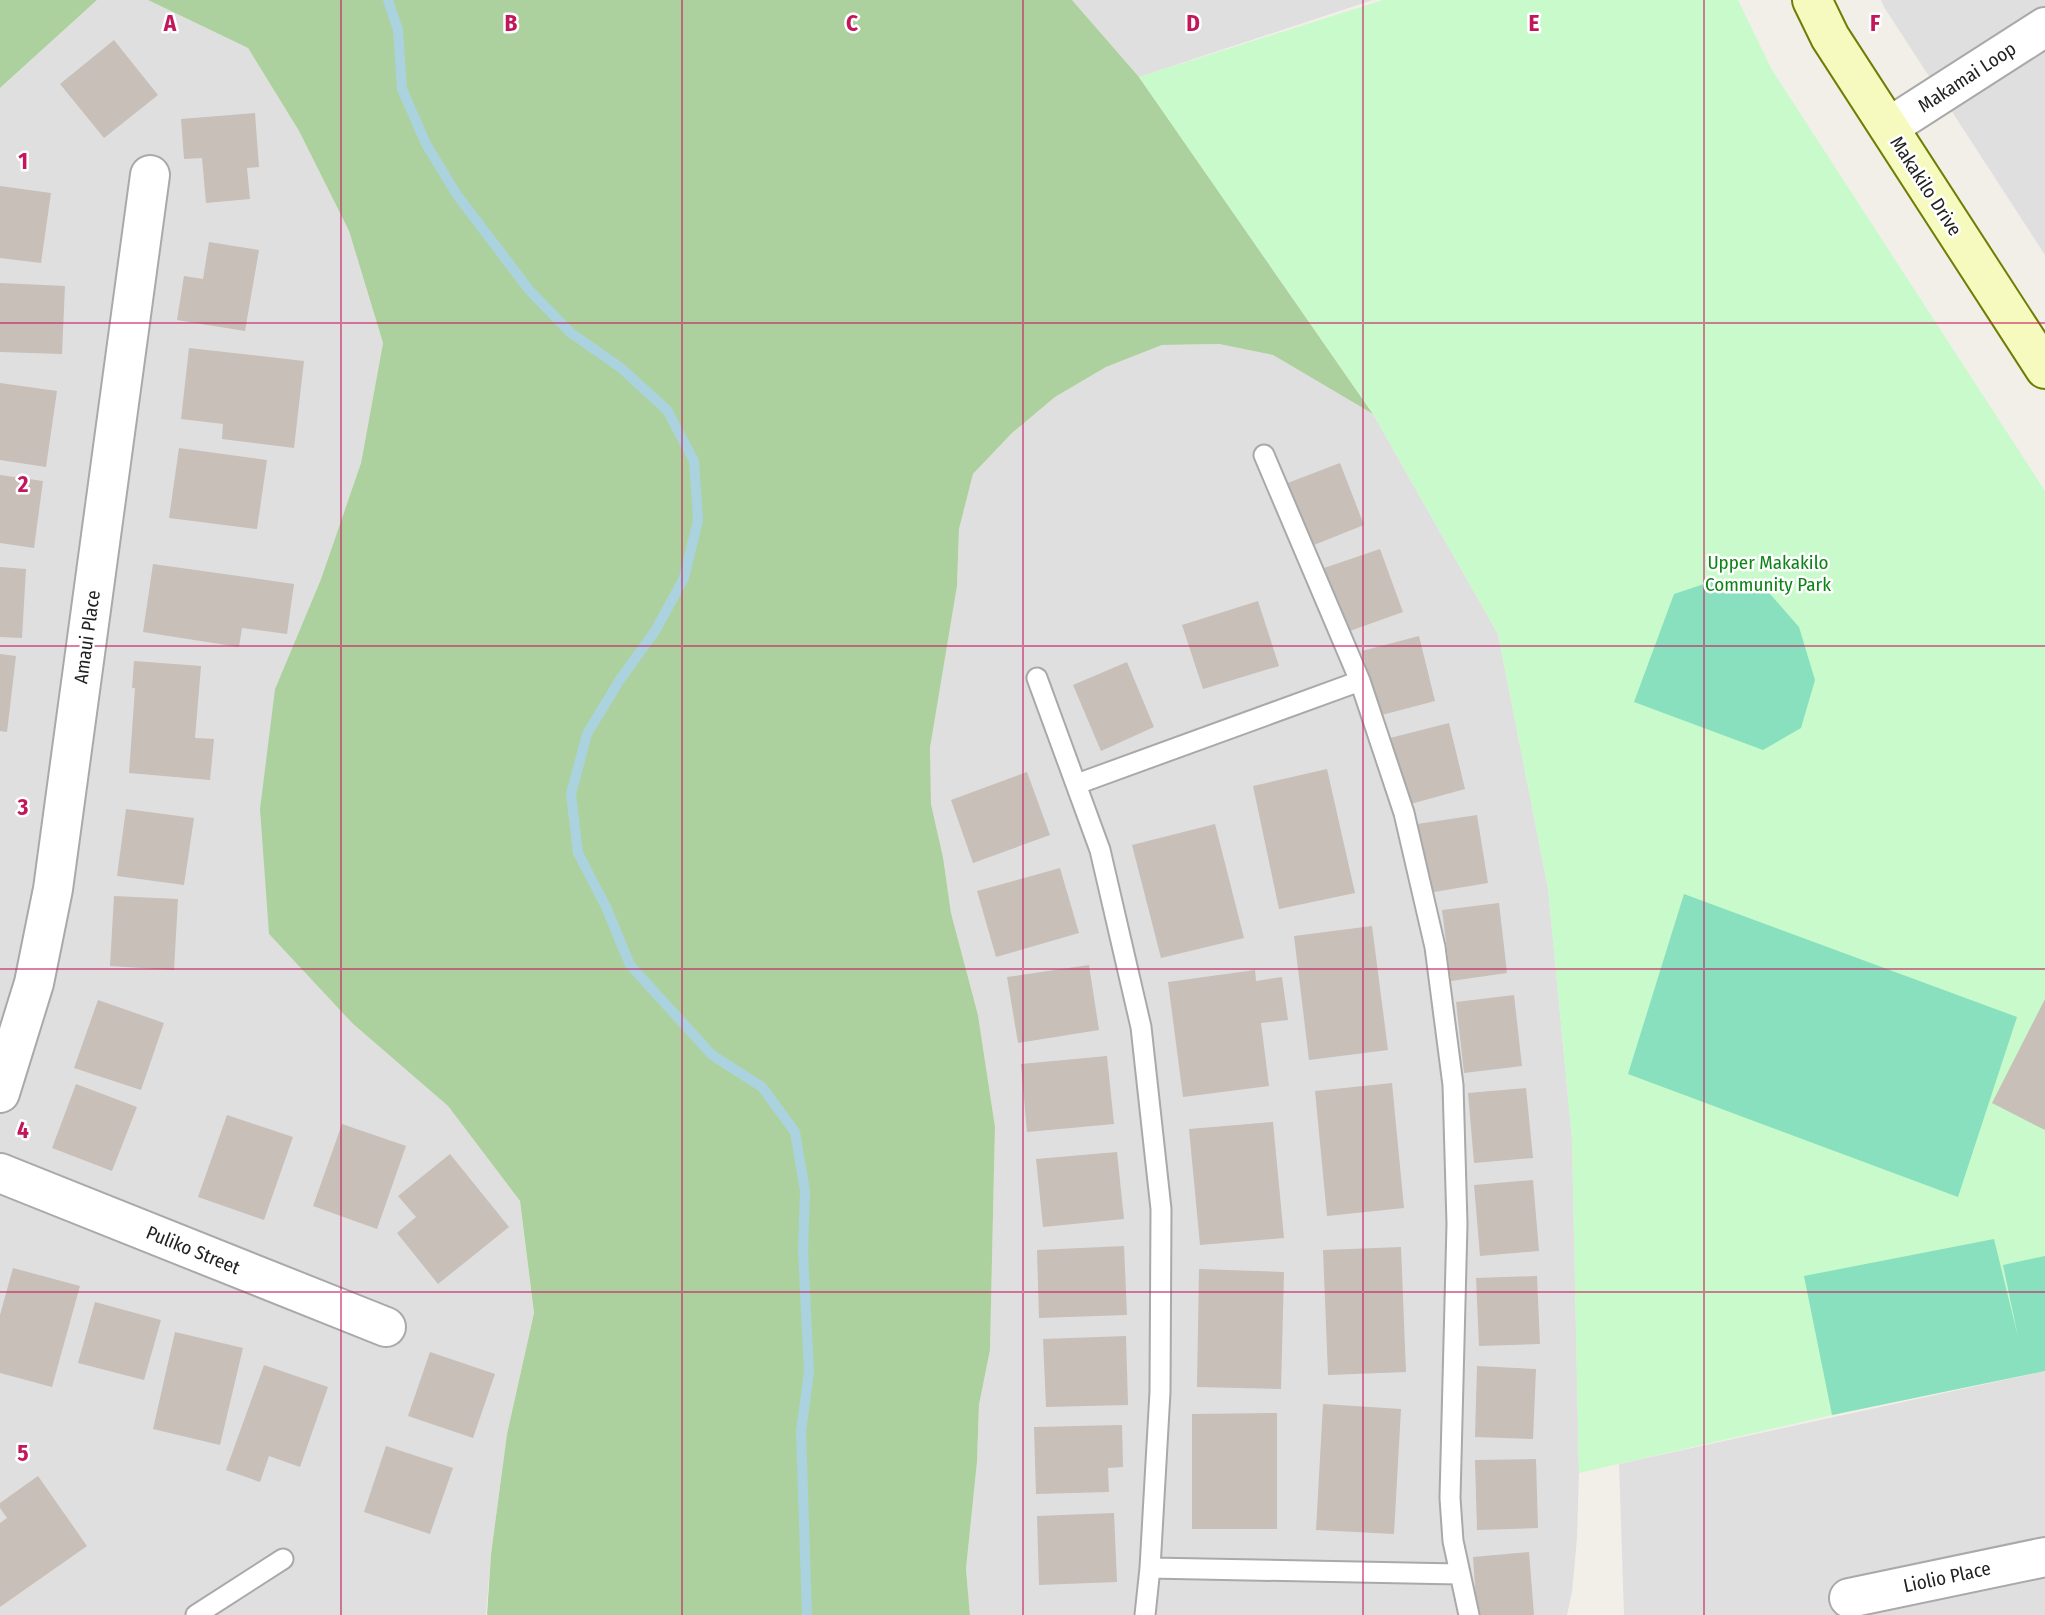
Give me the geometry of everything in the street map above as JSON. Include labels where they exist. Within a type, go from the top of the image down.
[{"type":"main road","name":"Makakilo Drive","points":[[1812,0],[1830,37],[2045,369]]},
{"type":"street","name":"Makamai Loop","points":[[1889,127],[2045,27]]},
{"type":"street","name":"Amaui Place","points":[[0,1093],[34,984],[53,889],[150,175]]},
{"type":"street","name":"Puliko Street","points":[[0,1172],[386,1327]]},
{"type":"street","name":"Liolio Place","points":[[1849,1598],[2045,1557]]},
{"type":"lane","points":[[1264,455],[1360,681],[1407,826],[1435,947],[1453,1086],[1457,1224],[1450,1497],[1458,1574],[1469,1615]]},
{"type":"lane","points":[[1037,678],[1100,850],[1142,1027],[1161,1209],[1160,1392],[1145,1615]]},
{"type":"lane","points":[[1077,784],[1360,681]]},
{"type":"lane","points":[[196,1615],[283,1559]]},
{"type":"lane","points":[[1150,1568],[1458,1574]]},
{"type":"shaded area","points":[[97,0],[148,0],[248,48],[299,131],[349,231],[383,343],[361,463],[321,579],[275,689],[269,934],[352,1023],[448,1106],[520,1201],[534,1313],[507,1434],[486,1615],[0,1615],[0,88]]},
{"type":"shaded area","points":[[1072,0],[1373,0],[1139,77]]},
{"type":"shaded area","points":[[1881,0],[2045,0],[2045,255],[1884,7]]},
{"type":"shaded area","points":[[1219,344],[1273,355],[1373,414],[1498,634],[1548,888],[1572,1139],[1579,1473],[1577,1538],[1567,1615],[970,1615],[966,1569],[977,1462],[979,1405],[990,1350],[995,1127],[978,1015],[951,913],[943,857],[931,804],[930,748],[957,586],[959,529],[973,474],[1012,433],[1055,397],[1106,367],[1162,345]]},
{"type":"shaded area","points":[[2045,1371],[2045,1615],[1624,1615],[1619,1464]]},
{"type":"green space","points":[[0,0],[97,0],[0,88]]},
{"type":"green space","points":[[148,0],[1072,0],[1139,77],[1373,414],[1273,355],[1219,344],[1162,345],[1106,367],[1055,397],[1012,433],[973,474],[959,529],[957,586],[930,748],[931,804],[943,857],[951,913],[978,1015],[995,1127],[990,1350],[979,1405],[977,1462],[966,1569],[970,1615],[487,1615],[491,1554],[507,1434],[534,1313],[520,1201],[448,1106],[352,1023],[269,934],[260,809],[275,689],[321,579],[361,463],[383,343],[349,231],[299,131],[248,48]]},
{"type":"green space","name":"Upper Makakilo Community Park","points":[[1383,0],[1738,0],[1772,70],[2045,491],[2045,1371],[1832,1415],[1579,1473],[1572,1139],[1548,888],[1498,634],[1373,414],[1139,77]]},
{"type":"green space","points":[[1716,580],[1763,586],[1799,627],[1815,680],[1801,728],[1763,750],[1634,702],[1674,594]]},
{"type":"green space","points":[[1684,894],[2017,1017],[1958,1197],[1628,1074]]},
{"type":"green space","points":[[1994,1239],[2018,1337],[2003,1265],[2045,1256],[2045,1371],[1832,1415],[1804,1276]]},
{"type":"building","points":[[114,40],[158,95],[104,138],[60,84]]},
{"type":"building","points":[[255,113],[259,167],[247,168],[250,199],[206,203],[202,158],[184,159],[181,119]]},
{"type":"building","points":[[0,186],[51,193],[41,263],[0,258]]},
{"type":"building","points":[[209,242],[259,250],[245,331],[177,320],[184,276],[203,279]]},
{"type":"building","points":[[0,283],[65,286],[62,354],[0,352]]},
{"type":"building","points":[[189,348],[304,361],[294,448],[222,439],[223,424],[181,419]]},
{"type":"building","points":[[0,383],[57,391],[46,467],[0,460]]},
{"type":"building","points":[[179,448],[267,460],[257,529],[169,518]]},
{"type":"building","points":[[1340,463],[1364,525],[1309,547],[1285,484]]},
{"type":"building","points":[[0,475],[43,481],[34,548],[0,543]]},
{"type":"building","points":[[1380,549],[1403,612],[1347,632],[1324,568]]},
{"type":"building","points":[[153,564],[294,584],[287,634],[242,628],[239,647],[143,632]]},
{"type":"building","points":[[0,567],[26,569],[22,638],[0,637]]},
{"type":"building","points":[[1258,601],[1279,666],[1203,689],[1182,625]]},
{"type":"building","points":[[1419,636],[1435,701],[1378,716],[1362,651]]},
{"type":"building","points":[[0,654],[16,656],[7,732],[0,731]]},
{"type":"building","points":[[134,661],[201,666],[195,738],[214,739],[210,780],[129,773],[135,688],[132,688]]},
{"type":"building","points":[[1127,662],[1154,727],[1101,751],[1073,685]]},
{"type":"building","points":[[1449,723],[1465,789],[1407,805],[1390,738]]},
{"type":"building","points":[[1327,769],[1355,893],[1279,909],[1253,786]]},
{"type":"building","points":[[1027,772],[1050,835],[973,863],[951,800]]},
{"type":"building","points":[[126,809],[194,818],[184,885],[117,876]]},
{"type":"building","points":[[1477,815],[1488,883],[1428,893],[1417,824]]},
{"type":"building","points":[[1215,824],[1244,938],[1161,958],[1132,845]]},
{"type":"building","points":[[1060,868],[1079,933],[996,957],[977,891]]},
{"type":"building","points":[[114,896],[178,899],[174,970],[110,966]]},
{"type":"building","points":[[1499,903],[1507,973],[1451,981],[1442,910]]},
{"type":"building","points":[[1372,926],[1388,1050],[1309,1060],[1294,936]]},
{"type":"building","points":[[1089,965],[1099,1030],[1018,1043],[1007,977]]},
{"type":"building","points":[[1255,970],[1256,981],[1282,977],[1288,1020],[1261,1023],[1269,1086],[1183,1097],[1168,982]]},
{"type":"building","points":[[1514,995],[1522,1066],[1464,1073],[1456,1002]]},
{"type":"building","points":[[2045,999],[2045,1130],[1992,1103]]},
{"type":"building","points":[[98,1000],[164,1023],[141,1090],[74,1068]]},
{"type":"building","points":[[1107,1056],[1114,1124],[1027,1132],[1021,1064]]},
{"type":"building","points":[[1392,1083],[1404,1208],[1327,1216],[1315,1091]]},
{"type":"building","points":[[76,1084],[137,1107],[112,1171],[52,1148]]},
{"type":"building","points":[[1526,1088],[1533,1158],[1474,1163],[1468,1093]]},
{"type":"building","points":[[227,1115],[293,1137],[264,1220],[198,1197]]},
{"type":"building","points":[[1273,1122],[1284,1238],[1200,1245],[1189,1129]]},
{"type":"building","points":[[342,1124],[406,1146],[377,1229],[313,1206]]},
{"type":"building","points":[[1117,1152],[1124,1219],[1043,1227],[1036,1159]]},
{"type":"building","points":[[450,1154],[509,1227],[438,1284],[397,1233],[416,1217],[398,1196]]},
{"type":"building","points":[[1533,1180],[1539,1251],[1480,1256],[1474,1185]]},
{"type":"building","points":[[1124,1246],[1127,1315],[1039,1318],[1037,1250]]},
{"type":"building","points":[[1401,1247],[1406,1372],[1328,1375],[1323,1250]]},
{"type":"building","points":[[13,1268],[80,1286],[52,1387],[0,1373],[0,1315]]},
{"type":"building","points":[[1199,1269],[1284,1272],[1281,1389],[1197,1387]]},
{"type":"building","points":[[1537,1276],[1540,1344],[1479,1346],[1476,1278]]},
{"type":"building","points":[[95,1302],[161,1320],[144,1380],[78,1363]]},
{"type":"building","points":[[175,1332],[243,1348],[220,1445],[153,1429]]},
{"type":"building","points":[[1126,1336],[1128,1405],[1046,1407],[1043,1339]]},
{"type":"building","points":[[430,1352],[495,1374],[473,1438],[408,1416]]},
{"type":"building","points":[[264,1365],[328,1387],[300,1467],[269,1456],[260,1482],[226,1470]]},
{"type":"building","points":[[1477,1366],[1536,1369],[1533,1439],[1475,1437]]},
{"type":"building","points":[[1323,1404],[1401,1409],[1394,1534],[1316,1530]]},
{"type":"building","points":[[1277,1413],[1277,1529],[1192,1529],[1192,1414]]},
{"type":"building","points":[[1122,1425],[1123,1467],[1108,1468],[1109,1492],[1036,1494],[1034,1427]]},
{"type":"building","points":[[386,1446],[453,1468],[430,1534],[364,1512]]},
{"type":"building","points":[[1536,1459],[1538,1528],[1477,1530],[1475,1460]]},
{"type":"building","points":[[38,1476],[87,1546],[0,1607],[0,1523],[7,1518],[0,1508],[0,1503]]},
{"type":"building","points":[[1114,1513],[1117,1582],[1039,1585],[1037,1516]]},
{"type":"building","points":[[1529,1552],[1534,1615],[1477,1615],[1473,1557]]},
{"type":"waterway","points":[[388,0],[398,30],[402,89],[426,144],[457,195],[530,291],[571,333],[621,368],[667,410],[694,461],[698,520],[684,578],[655,631],[619,681],[587,734],[571,794],[578,853],[606,907],[630,965],[712,1055],[762,1087],[795,1132],[805,1191],[803,1251],[809,1372],[801,1432],[807,1615]]}]
